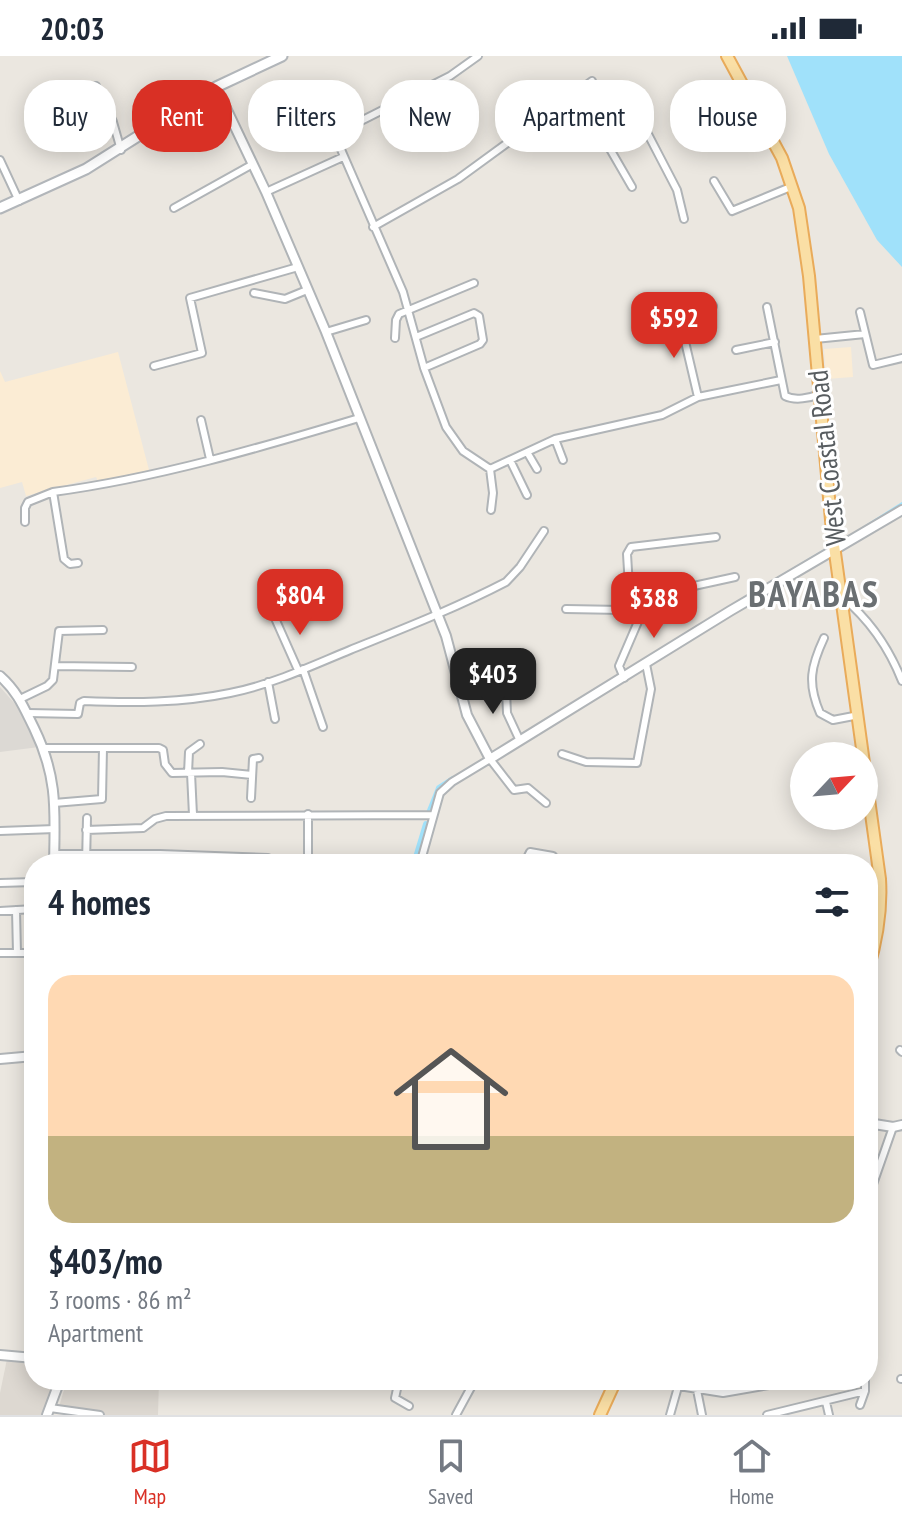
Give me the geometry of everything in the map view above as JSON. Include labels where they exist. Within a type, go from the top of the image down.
[{"type":"main road","points":[[231,80],[282,56]]},
{"type":"main road","name":"West Coastal Road","points":[[727,56],[776,146],[793,186],[807,259],[835,549],[876,854]]},
{"type":"main road","points":[[0,208],[76,175],[132,143]]},
{"type":"main road","name":"West Coastal Road","points":[[878,871],[882,904],[878,923]]},
{"type":"main road","points":[[600,1415],[611,1390]]},
{"type":"street","points":[[478,56],[450,76],[341,131],[336,138],[409,309],[424,368],[451,437],[463,451],[490,469],[493,493],[491,510]]},
{"type":"street","points":[[232,120],[326,332],[446,636],[467,715],[490,759],[514,790],[528,788],[546,803]]},
{"type":"street","points":[[116,132],[121,150]]},
{"type":"street","points":[[654,146],[677,190],[684,219]]},
{"type":"street","points":[[373,227],[458,179],[495,152]]},
{"type":"street","points":[[613,152],[632,187]]},
{"type":"street","points":[[266,192],[343,157]]},
{"type":"street","points":[[0,160],[19,201]]},
{"type":"street","points":[[174,208],[253,164]]},
{"type":"street","points":[[714,181],[732,211],[793,186]]},
{"type":"street","points":[[154,366],[203,351],[190,298],[298,267]]},
{"type":"street","points":[[395,338],[399,314],[474,283]]},
{"type":"street","points":[[254,293],[285,299],[307,290]]},
{"type":"street","points":[[645,326],[713,306]]},
{"type":"street","points":[[767,307],[787,397],[820,394]]},
{"type":"street","points":[[860,312],[873,365],[902,358]]},
{"type":"street","points":[[416,337],[474,313],[479,316],[483,340],[480,344],[424,368]]},
{"type":"street","points":[[679,316],[698,397]]},
{"type":"street","points":[[326,332],[366,320]]},
{"type":"street","points":[[815,339],[865,334]]},
{"type":"street","points":[[736,350],[775,342]]},
{"type":"street","points":[[490,469],[555,439],[662,415],[698,397],[781,380]]},
{"type":"street","points":[[25,522],[28,502],[53,492],[104,485],[359,418]]},
{"type":"street","points":[[201,420],[210,459]]},
{"type":"street","points":[[555,439],[563,460]]},
{"type":"street","points":[[527,452],[537,469]]},
{"type":"street","points":[[510,460],[527,495]]},
{"type":"street","points":[[53,492],[64,559],[70,564],[78,563]]},
{"type":"street","points":[[423,854],[443,789],[518,738],[902,510]]},
{"type":"street","points":[[28,713],[78,714],[80,703],[84,701],[190,699],[225,694],[268,682],[437,613],[508,580],[544,531]]},
{"type":"street","points":[[566,609],[622,610],[629,587],[629,548],[716,537]]},
{"type":"street","points":[[629,587],[680,589],[735,577]]},
{"type":"street","points":[[622,675],[619,666],[640,617],[646,589]]},
{"type":"street","points":[[842,597],[885,644],[902,681]]},
{"type":"street","points":[[274,616],[301,669],[323,727]]},
{"type":"street","points":[[20,699],[51,682],[59,631],[103,630]]},
{"type":"street","points":[[824,638],[811,670],[820,713],[833,720],[859,715]]},
{"type":"street","points":[[562,754],[586,762],[637,763],[651,689],[646,664]]},
{"type":"street","points":[[55,666],[132,667]]},
{"type":"street","points":[[0,676],[20,699],[44,748],[52,776],[54,854]]},
{"type":"street","points":[[268,682],[275,719]]},
{"type":"street","points":[[506,691],[507,713],[518,738]]},
{"type":"street","points":[[193,815],[189,752],[200,744]]},
{"type":"street","points":[[44,748],[162,749],[169,771],[252,775]]},
{"type":"street","points":[[54,803],[102,799],[103,748]]},
{"type":"street","points":[[251,798],[253,759],[259,758]]},
{"type":"street","points":[[308,814],[308,854]]},
{"type":"street","points":[[86,830],[137,829],[159,817],[193,815],[433,815]]},
{"type":"street","points":[[87,818],[86,854],[108,854]]},
{"type":"street","points":[[0,831],[55,829]]},
{"type":"street","points":[[0,883],[24,882]]},
{"type":"street","points":[[16,910],[17,953]]},
{"type":"street","points":[[0,911],[24,910]]},
{"type":"street","points":[[0,953],[24,953]]},
{"type":"street","points":[[0,1059],[24,1057]]},
{"type":"street","points":[[878,1124],[898,1126],[878,1173]]},
{"type":"street","points":[[0,1355],[24,1357]]},
{"type":"street","points":[[57,1390],[49,1412],[100,1415]]},
{"type":"street","points":[[397,1390],[395,1398],[409,1406]]},
{"type":"street","points":[[456,1415],[470,1390]]},
{"type":"street","points":[[670,1415],[677,1390]]},
{"type":"street","points":[[702,1415],[697,1390],[723,1393],[734,1390]]},
{"type":"street","points":[[767,1415],[792,1412],[865,1391]]},
{"type":"street","points":[[860,1405],[865,1391]]},
{"type":"street","points":[[826,1402],[829,1415]]},
{"type":"shaded area","points":[[851,347],[853,377],[826,379],[824,349]]},
{"type":"shaded area","points":[[118,352],[149,470],[99,483],[96,477],[26,496],[22,482],[0,488],[0,371],[5,382]]},
{"type":"shaded area","points":[[0,687],[16,705],[39,747],[0,752]]},
{"type":"shaded area","points":[[7,1359],[24,1361],[24,1390],[52,1390],[44,1415],[0,1415],[0,1393]]},
{"type":"shaded area","points":[[64,1390],[159,1390],[158,1415],[89,1415],[58,1410]]},
{"type":"water","points":[[787,56],[902,56],[902,267],[877,240],[829,154]]},
{"type":"waterway","points":[[842,541],[902,503]]},
{"type":"waterway","points":[[732,605],[826,549]]},
{"type":"waterway","points":[[429,813],[439,788],[453,779]]},
{"type":"waterway","points":[[417,854],[426,824]]},
{"type":"district","name":"BAYABAS","points":[[814,593]]}]
